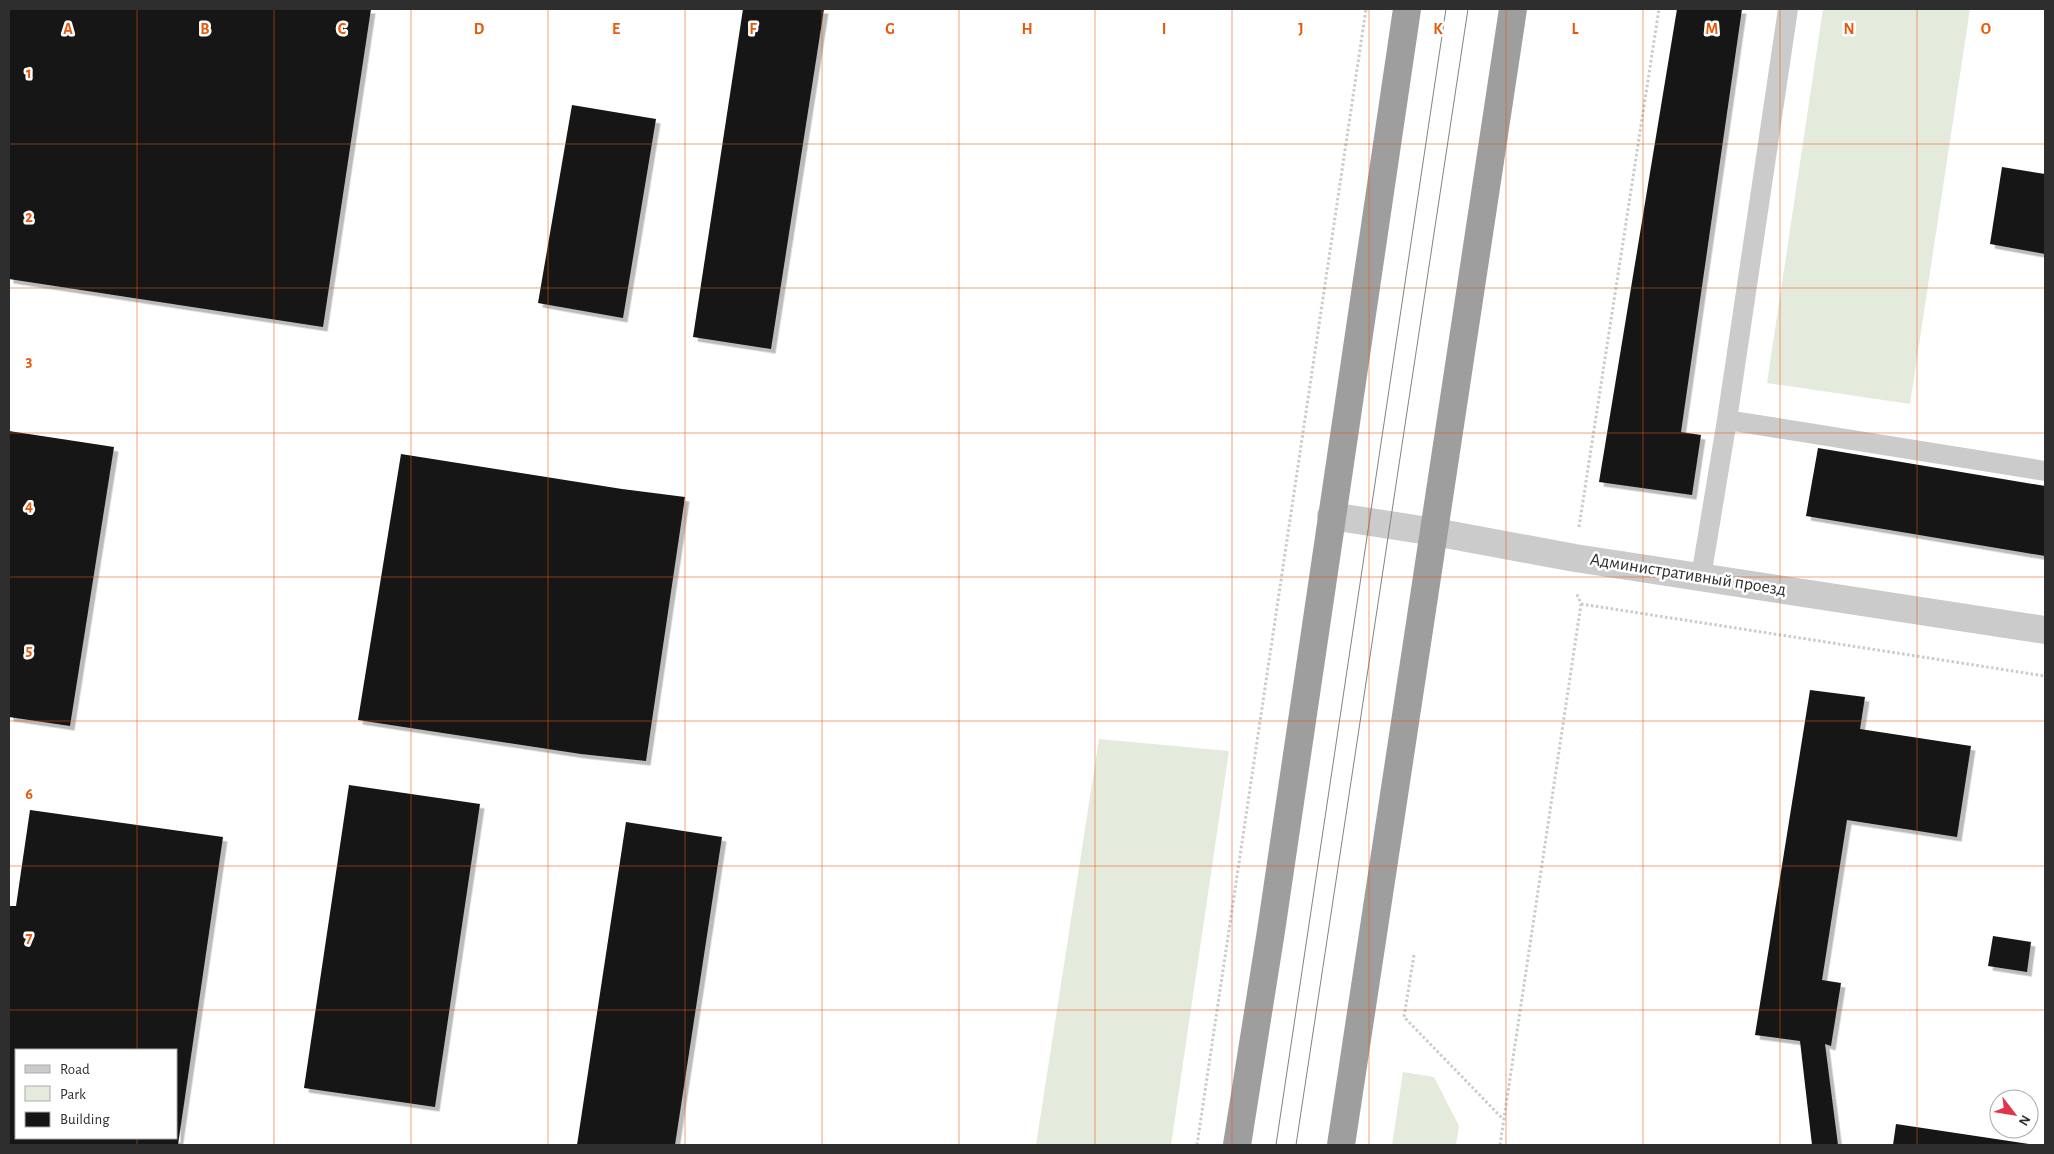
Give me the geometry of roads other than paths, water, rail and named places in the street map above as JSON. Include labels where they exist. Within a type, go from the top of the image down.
[{"type":"highway","points":[[1237,1145],[1272,922],[1407,9]]},
{"type":"highway","points":[[1341,1145],[1513,9]]},
{"type":"street","name":"Административный проезд","points":[[1331,516],[1435,532],[1575,558],[2045,630]]},
{"type":"lane","points":[[1701,577],[1727,420],[1788,9]]},
{"type":"lane","points":[[1727,420],[2045,471]]},
{"type":"tram line","points":[[1276,1145],[1446,9]]},
{"type":"tram line","points":[[1296,1145],[1468,9]]}]
